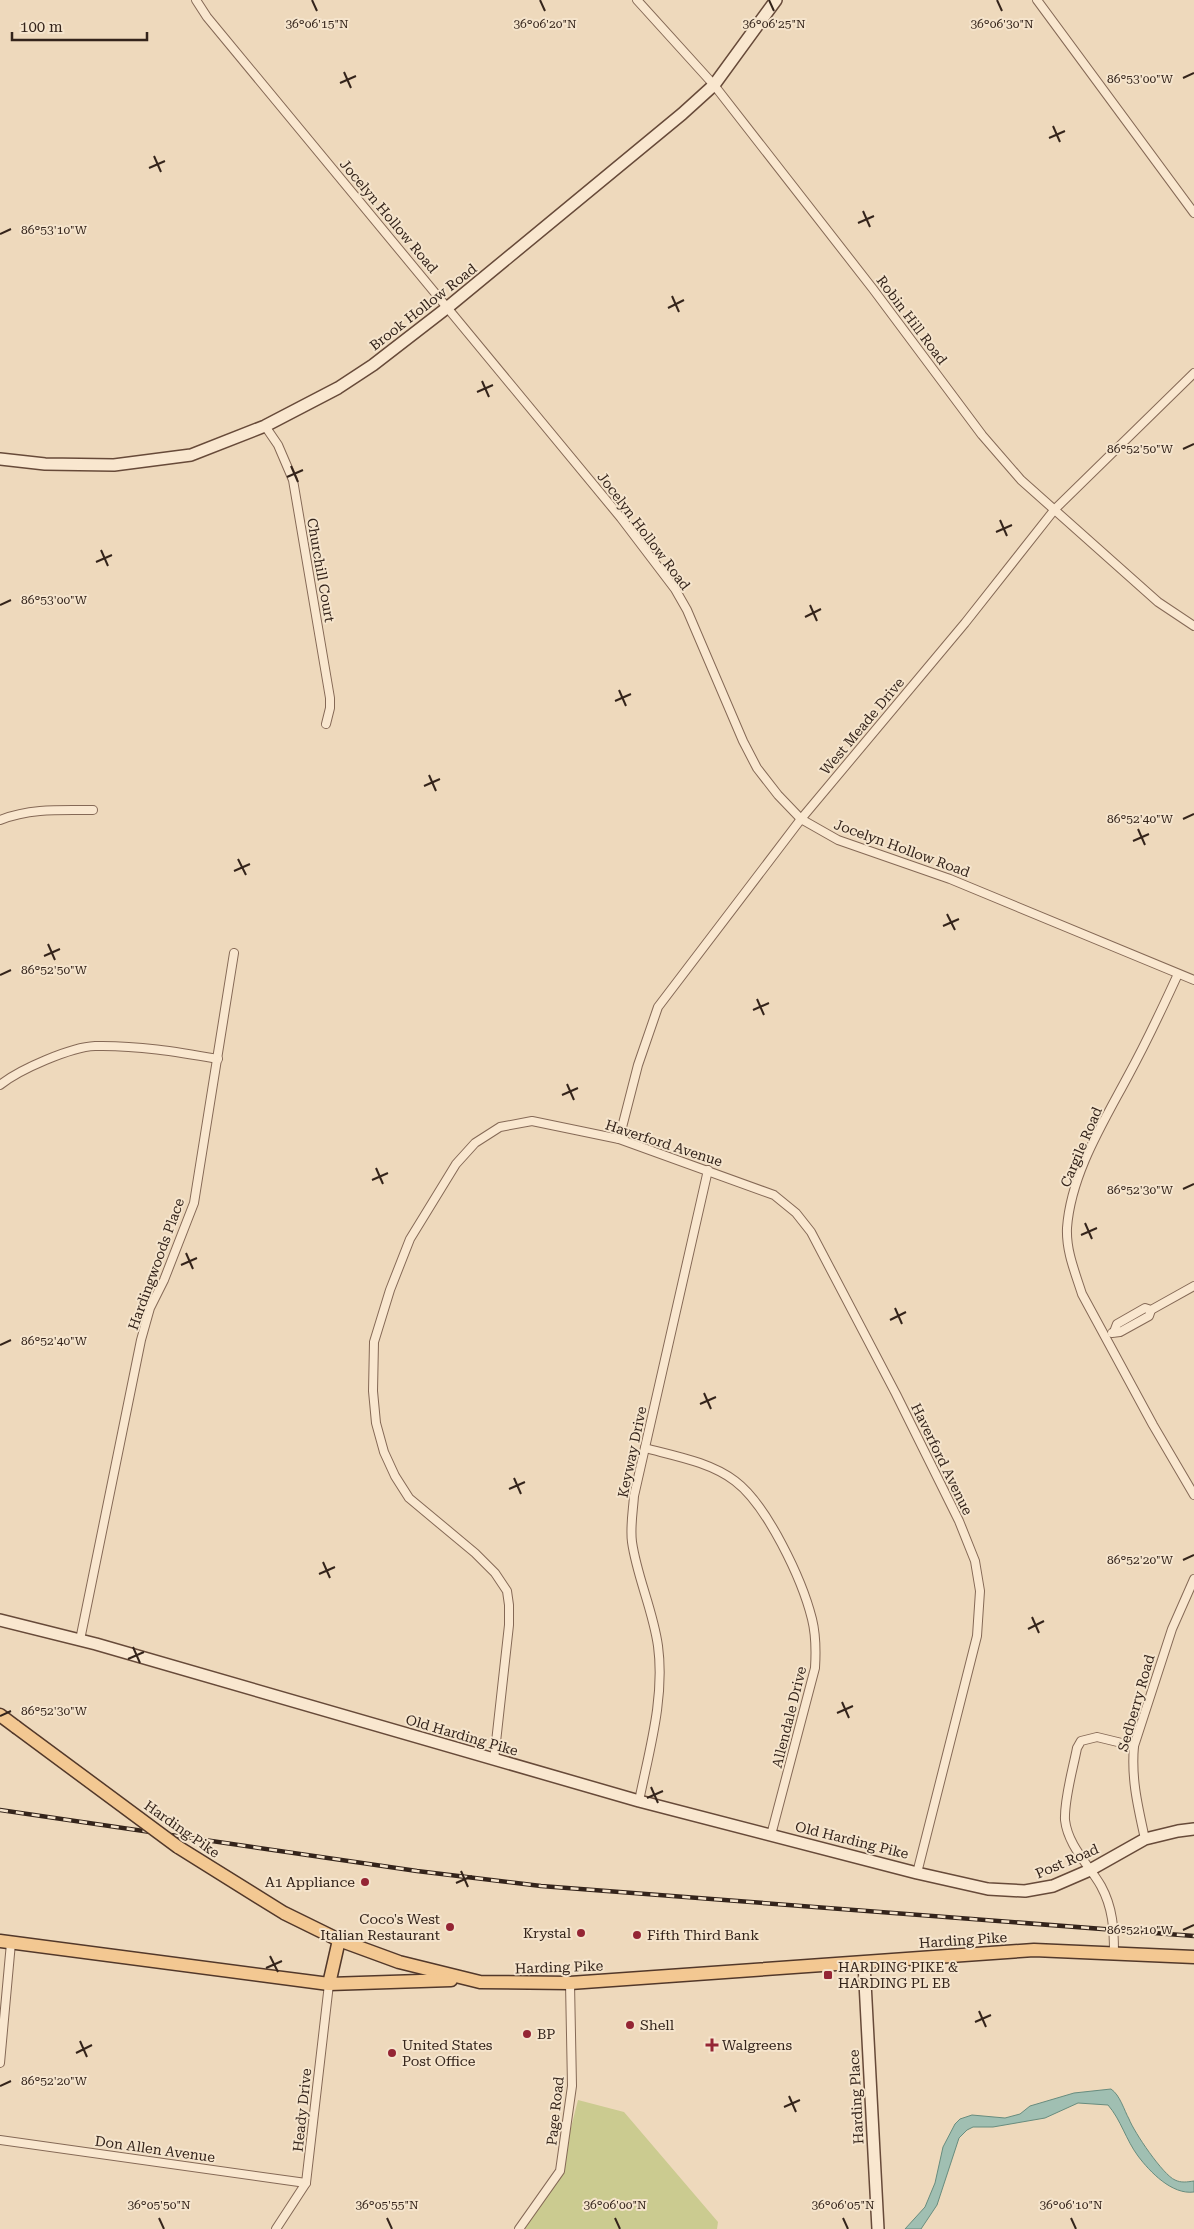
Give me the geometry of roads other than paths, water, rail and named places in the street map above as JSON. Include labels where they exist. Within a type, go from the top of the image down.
[{"type":"main road","name":"Harding Pike","points":[[0,1714],[178,1847],[284,1913],[339,1940],[398,1962],[466,1980],[511,1984],[570,1983],[1034,1950],[1194,1957]]},
{"type":"main road","points":[[329,1984],[339,1940]]},
{"type":"main road","points":[[6,1942],[329,1984],[466,1980]]},
{"type":"street","name":"Jocelyn Hollow Road","points":[[196,0],[207,17],[622,518],[675,589],[695,627],[743,741],[757,768],[801,819],[838,840],[887,858],[926,869],[1194,980]]},
{"type":"street","name":"Robin Hill Road","points":[[638,0],[714,85],[873,288],[982,435],[1021,480],[1158,602],[1194,626]]},
{"type":"street","name":"Brook Hollow Road","points":[[0,458],[45,464],[114,465],[191,455],[265,426],[338,388],[373,365],[448,307],[714,85],[776,0]]},
{"type":"street","points":[[1037,0],[1194,213]]},
{"type":"street","name":"West Meade Drive","points":[[619,1140],[638,1065],[658,1007],[801,819],[965,623],[1055,509],[1194,373]]},
{"type":"street","name":"Churchill Court","points":[[265,426],[278,446],[293,480],[330,698],[330,708],[326,724]]},
{"type":"street","points":[[0,820],[12,815],[43,810],[93,810]]},
{"type":"street","name":"Hardingwoods Place","points":[[80,1640],[141,1340],[150,1308],[164,1280],[194,1203],[234,953]]},
{"type":"street","name":"Cargile Road","points":[[1178,974],[1155,1025],[1096,1136],[1073,1194],[1067,1227],[1068,1247],[1082,1294],[1194,1495]]},
{"type":"street","points":[[0,1085],[10,1077],[53,1057],[93,1046],[169,1050],[218,1059]]},
{"type":"street","name":"Haverford Avenue","points":[[494,1760],[509,1625],[509,1605],[506,1591],[495,1572],[409,1498],[394,1474],[384,1452],[376,1423],[373,1391],[374,1342],[390,1290],[410,1239],[456,1165],[474,1143],[500,1126],[532,1121],[619,1140],[774,1194],[796,1213],[811,1232],[955,1513],[975,1560],[980,1591],[977,1636],[917,1872]]},
{"type":"street","name":"Keyway Drive","points":[[639,1801],[657,1710],[658,1647],[652,1614],[632,1541],[634,1496],[708,1170]]},
{"type":"street","points":[[1105,1337],[1114,1332],[1120,1332],[1149,1316],[1151,1310],[1194,1286]]},
{"type":"street","name":"Allendale Drive","points":[[646,1448],[719,1470],[735,1481],[759,1506],[773,1529],[806,1597],[813,1620],[816,1642],[815,1668],[771,1835]]},
{"type":"street","name":"Sedberry Road","points":[[1145,1839],[1133,1787],[1132,1766],[1134,1746],[1147,1701],[1172,1629],[1194,1579]]},
{"type":"street","name":"Old Harding Pike","points":[[0,1620],[80,1640],[639,1801],[917,1872]]},
{"type":"street","points":[[1114,1953],[1112,1914],[1100,1885],[1074,1846],[1068,1832],[1066,1820],[1077,1748],[1082,1741],[1096,1737],[1134,1746]]},
{"type":"street","name":"Post Road","points":[[917,1872],[988,1889],[1025,1891],[1053,1886],[1090,1870],[1145,1839],[1194,1829]]},
{"type":"street","points":[[0,2063],[6,1942]]},
{"type":"street","name":"Harding Place","points":[[864,1963],[878,2229]]},
{"type":"street","name":"Page Road","points":[[519,2229],[560,2171],[572,2086],[570,1983]]},
{"type":"street","name":"Heady Drive","points":[[276,2229],[306,2183],[329,1984]]},
{"type":"street","name":"Don Allen Avenue","points":[[0,2140],[306,2183]]},
{"type":"railway","points":[[0,1810],[417,1871],[541,1886],[1194,1936]]},
{"type":"place","name":"A1 Appliance","points":[[365,1882]]},
{"type":"place","name":"Coco's West Italian Restaurant","points":[[450,1927]]},
{"type":"place","name":"Krystal","points":[[581,1933]]},
{"type":"place","name":"Fifth Third Bank","points":[[637,1935]]},
{"type":"place","name":"HARDING PIKE & HARDING PL EB","points":[[828,1975]]},
{"type":"place","name":"Shell","points":[[630,2025]]},
{"type":"place","name":"BP","points":[[527,2034]]},
{"type":"place","name":"Walgreens","points":[[712,2045]]},
{"type":"place","name":"United States Post Office","points":[[392,2053]]}]
